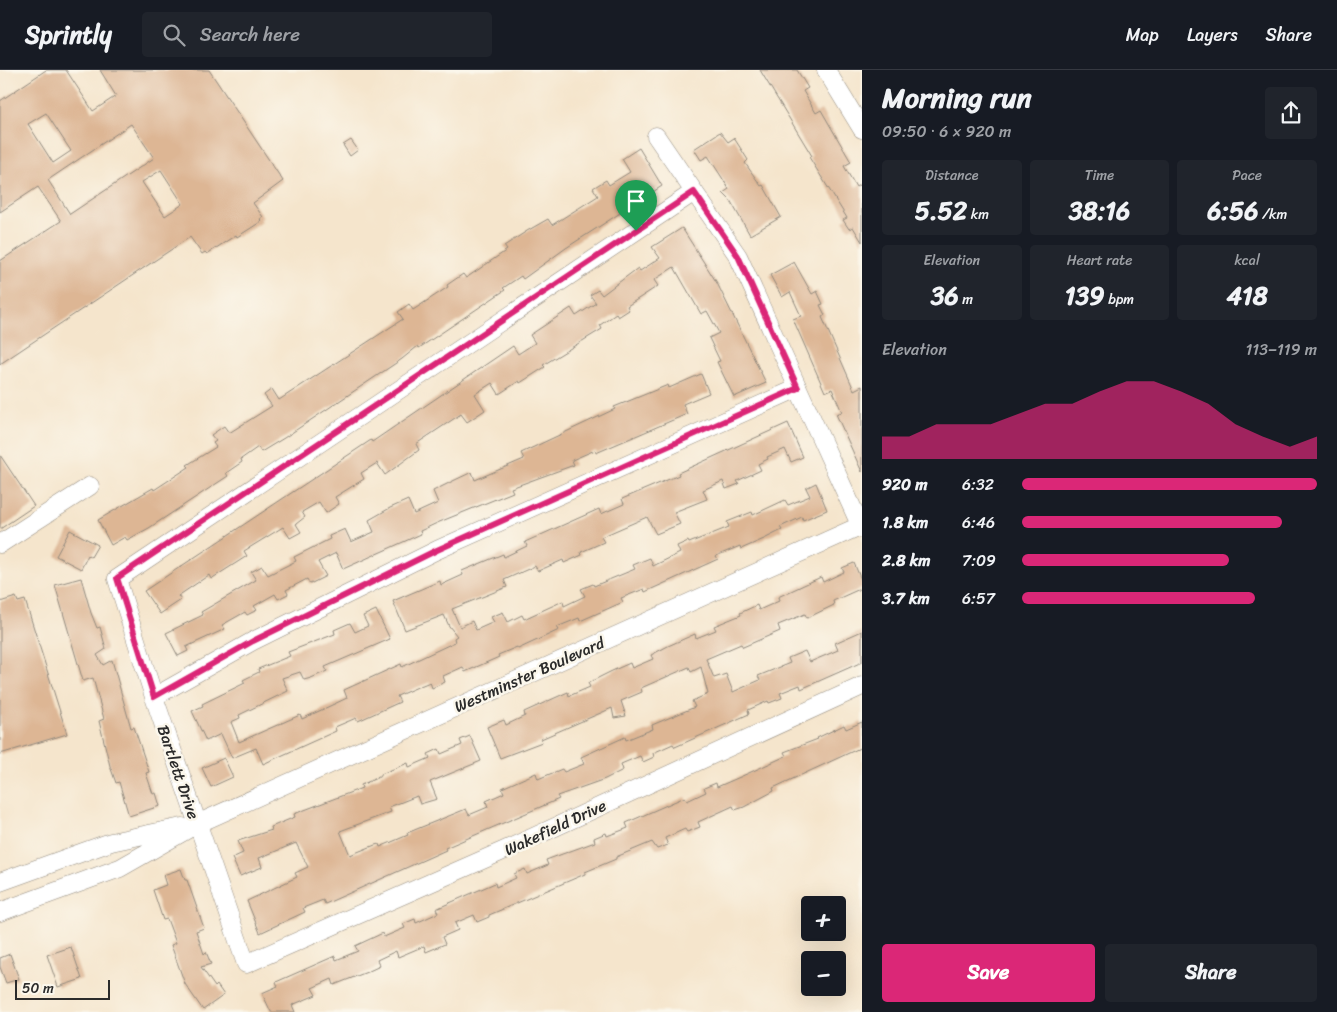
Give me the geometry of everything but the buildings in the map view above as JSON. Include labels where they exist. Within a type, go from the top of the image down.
[{"type":"street","points":[[826,70],[862,129]]},
{"type":"street","points":[[656,136],[738,256],[861,527]]},
{"type":"street","name":"Bartlett Drive","points":[[246,964],[154,697],[117,578],[694,192]]},
{"type":"street","points":[[154,697],[253,641],[437,550],[798,388]]},
{"type":"street","points":[[0,544],[90,486]]},
{"type":"street","name":"Westminster Boulevard","points":[[0,912],[120,868],[197,824],[861,527]]},
{"type":"street","name":"Wakefield Drive","points":[[246,964],[505,850],[862,686]]},
{"type":"street","name":"Westminster Boulevard","points":[[0,882],[112,842],[197,824]]},
{"type":"route","points":[[694,192],[738,256],[798,388],[437,550],[253,641],[154,697],[117,578],[636,231],[694,192]]}]
